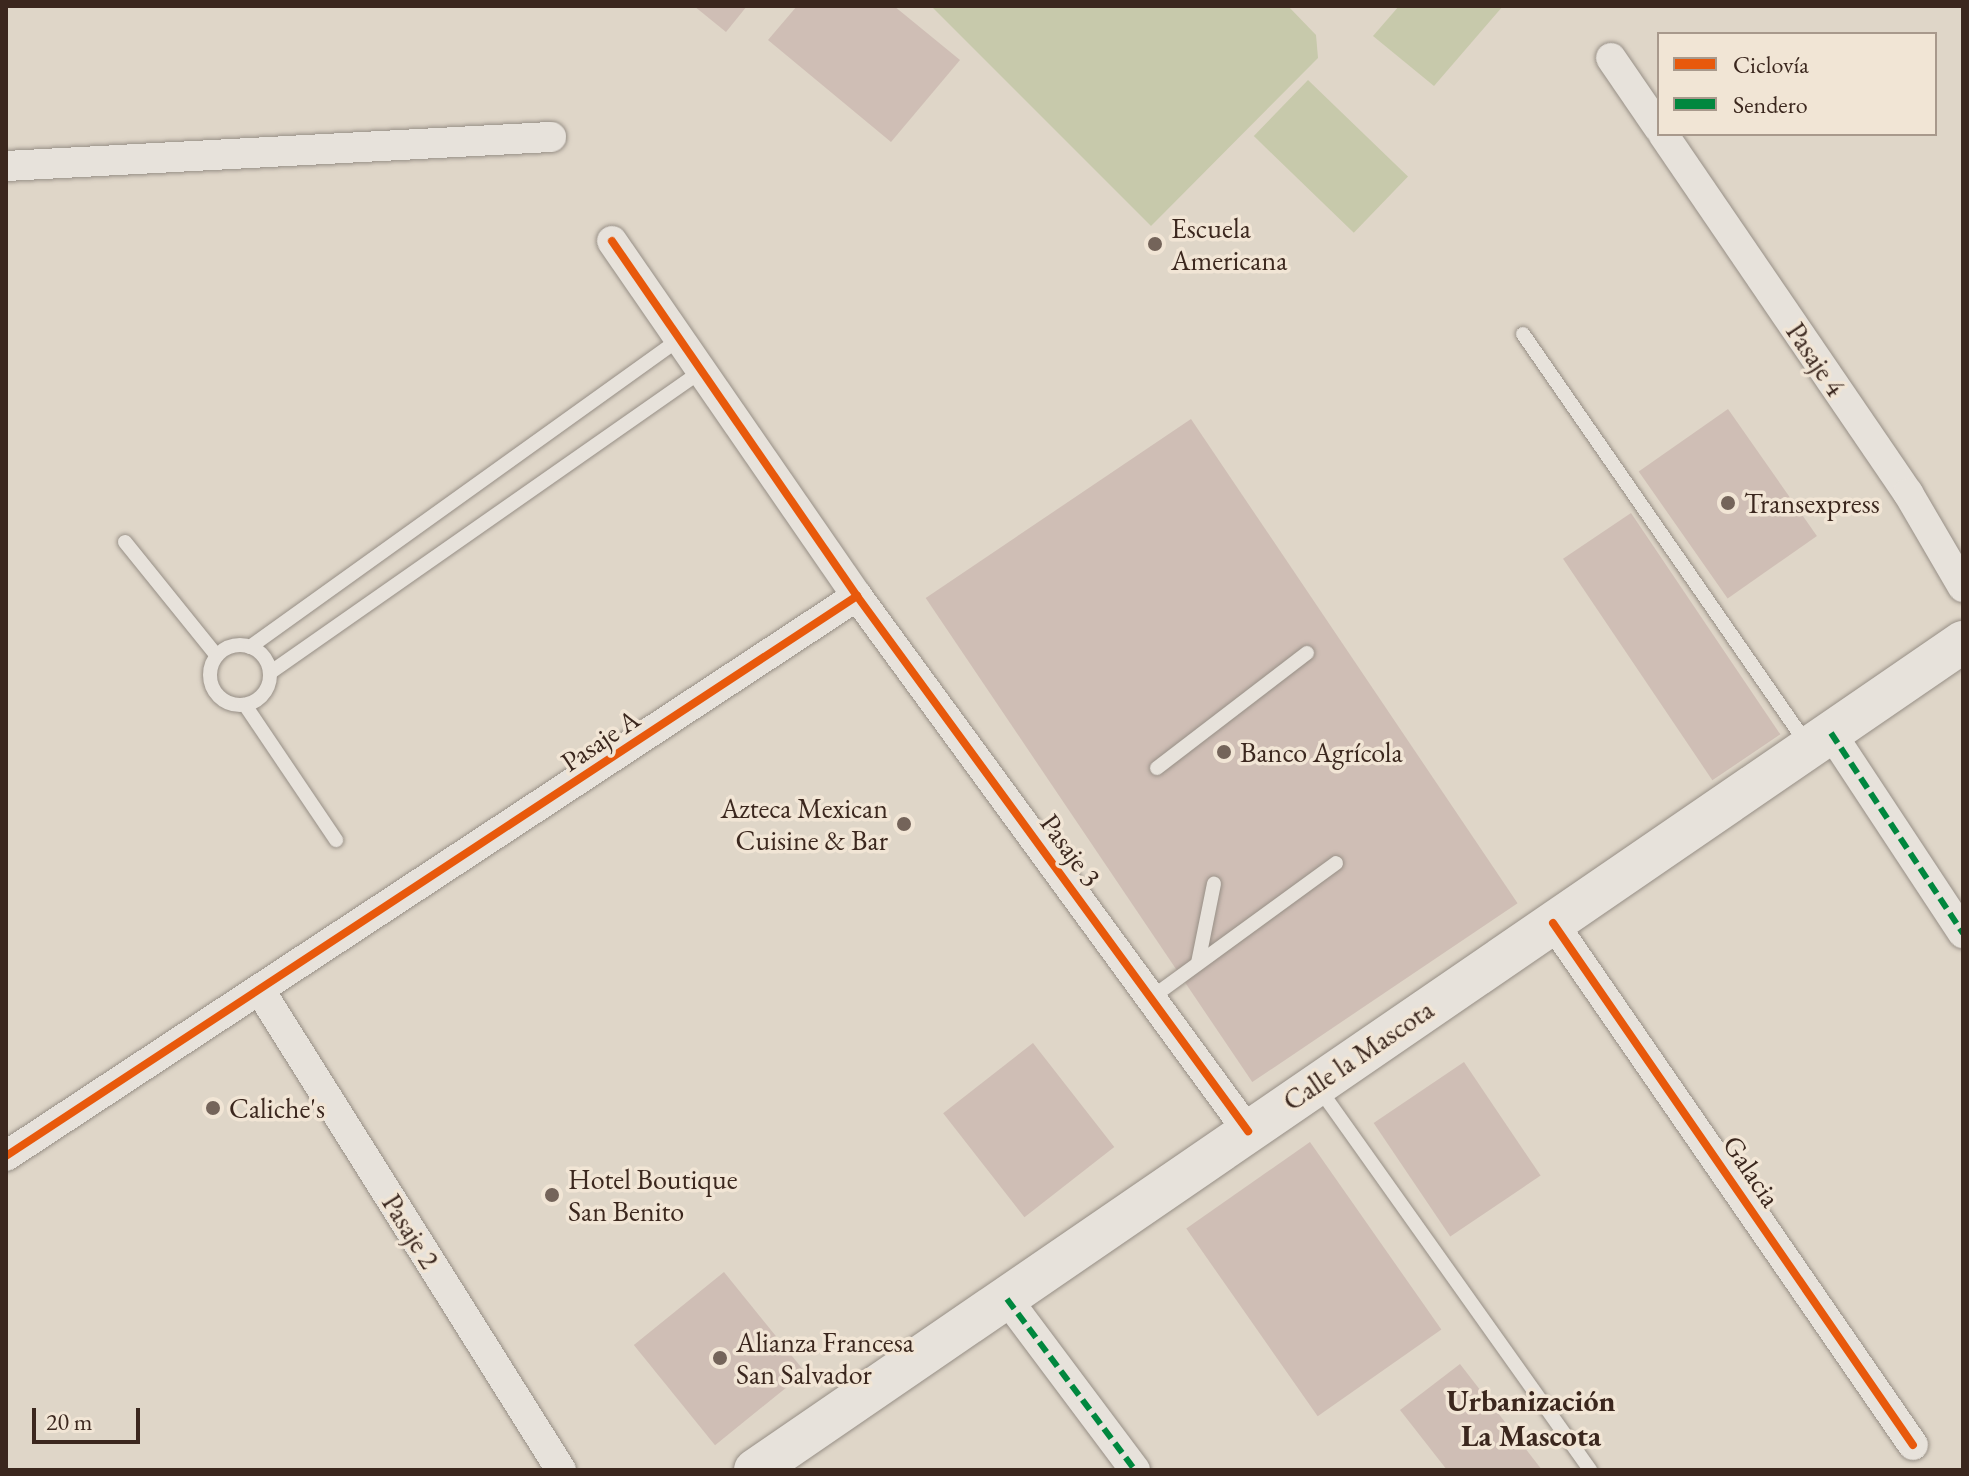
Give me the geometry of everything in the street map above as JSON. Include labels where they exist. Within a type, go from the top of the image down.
[{"type":"main road","name":"Calle la Mascota","points":[[755,1470],[1963,642]]},
{"type":"street","points":[[1611,58],[1657,125]]},
{"type":"street","name":"Pasaje 4","points":[[1664,136],[1908,493],[1963,587]]},
{"type":"street","points":[[6,166],[551,137]]},
{"type":"street","points":[[612,241],[704,369],[857,596]]},
{"type":"street","name":"Pasaje A","points":[[6,1156],[261,992],[857,596]]},
{"type":"street","name":"Pasaje 3","points":[[857,596],[1248,1131]]},
{"type":"street","points":[[1820,740],[1963,933]]},
{"type":"street","name":"Galacia","points":[[1553,923],[1913,1445]]},
{"type":"street","name":"Pasaje 2","points":[[261,992],[561,1470]]},
{"type":"street","points":[[1007,1299],[1135,1470]]},
{"type":"lane","points":[[1523,334],[1820,740]]},
{"type":"lane","points":[[682,338],[250,647],[227,648],[217,656],[209,679],[213,690],[221,700],[245,705],[265,693],[271,672],[704,369]]},
{"type":"lane","points":[[125,542],[217,656]]},
{"type":"lane","points":[[250,647],[271,672]]},
{"type":"lane","points":[[1157,768],[1307,653]]},
{"type":"lane","points":[[245,705],[336,840]]},
{"type":"lane","points":[[1151,998],[1336,863]]},
{"type":"lane","points":[[1198,963],[1214,884]]},
{"type":"lane","points":[[1316,1083],[1590,1470]]},
{"type":"green space","points":[[931,6],[1288,6],[1316,35],[1318,58],[1151,226]]},
{"type":"green space","points":[[1399,6],[1503,6],[1434,86],[1373,36]]},
{"type":"green space","points":[[1308,80],[1408,177],[1354,233],[1254,136]]},
{"type":"building","points":[[694,6],[747,6],[726,32]]},
{"type":"building","points":[[797,6],[894,6],[960,60],[891,142],[768,40]]},
{"type":"building","name":"Transexpress","points":[[1728,409],[1817,536],[1728,598],[1639,472]]},
{"type":"building","name":"Banco Agrícola","points":[[1191,419],[1518,903],[1252,1082],[926,598]]},
{"type":"building","points":[[1631,513],[1780,734],[1712,780],[1563,559]]},
{"type":"building","points":[[1033,1043],[1114,1147],[1024,1217],[943,1113]]},
{"type":"building","points":[[1464,1062],[1541,1176],[1450,1237],[1374,1123]]},
{"type":"building","points":[[1310,1142],[1441,1330],[1318,1416],[1186,1229]]},
{"type":"building","name":"Alianza Francesa San Salvador","points":[[724,1272],[805,1372],[715,1445],[634,1345]]},
{"type":"building","points":[[1460,1364],[1542,1470],[1447,1470],[1400,1410]]},
{"type":"marked path","points":[[1831,733],[1963,933]]},
{"type":"marked path","points":[[1007,1299],[1135,1470]]},
{"type":"cycle path","points":[[612,241],[857,596],[1248,1131]]},
{"type":"cycle path","points":[[6,1156],[857,596]]},
{"type":"cycle path","points":[[1553,923],[1913,1445]]},
{"type":"place","name":"Escuela Americana","points":[[1155,244]]},
{"type":"place","name":"Transexpress","points":[[1728,503]]},
{"type":"place","name":"Banco Agrícola","points":[[1224,752]]},
{"type":"place","name":"Azteca Mexican Cuisine & Bar","points":[[904,824]]},
{"type":"place","name":"Caliche's","points":[[213,1108]]},
{"type":"place","name":"Hotel Boutique San Benito","points":[[552,1195]]},
{"type":"place","name":"Alianza Francesa San Salvador","points":[[720,1358]]},
{"type":"district","name":"Urbanización La Mascota","points":[[1531,1418]]}]
